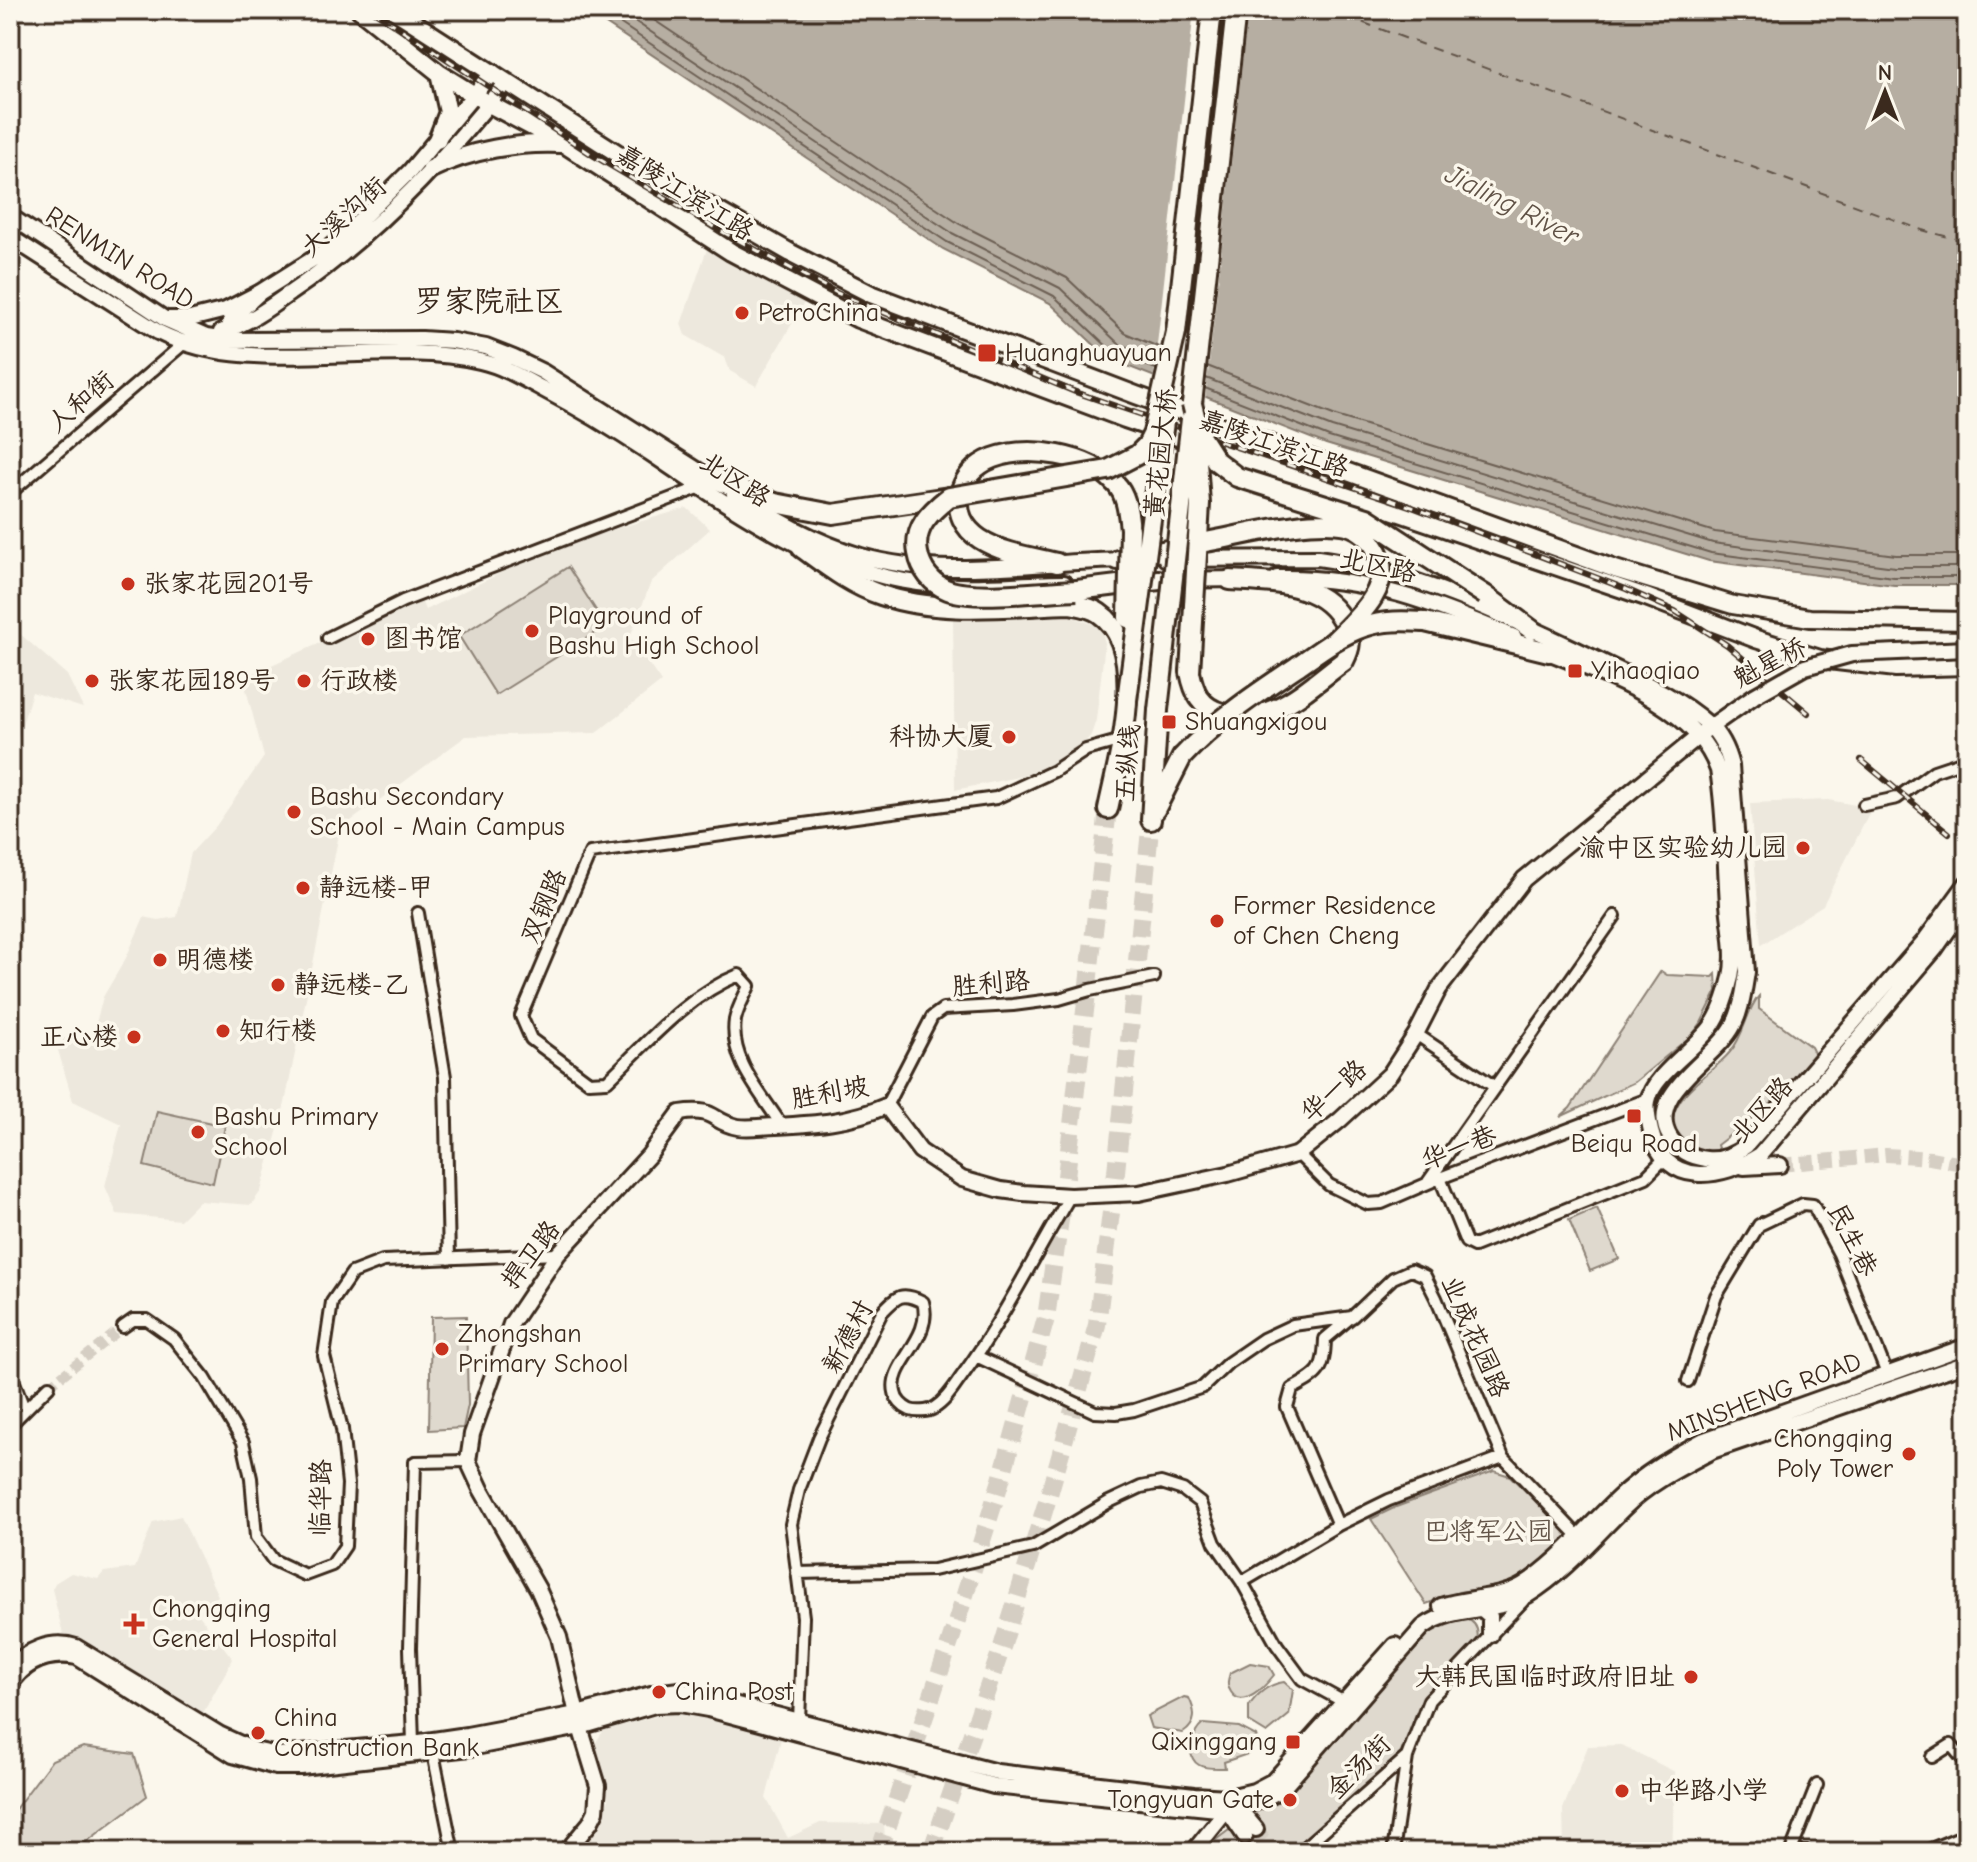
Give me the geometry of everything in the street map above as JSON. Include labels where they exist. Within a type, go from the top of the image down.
[{"type":"highway","points":[[1127,700],[1176,332],[1212,10]]},
{"type":"highway","name":"黄花园大桥","points":[[1158,710],[1236,10]]},
{"type":"highway","points":[[703,481],[792,508],[844,514],[1108,470],[1137,455],[1153,433],[1176,332]]},
{"type":"highway","points":[[1192,404],[1200,436],[1216,461],[1237,477],[1367,518],[1485,595],[1532,630]]},
{"type":"highway","points":[[1192,404],[1200,504],[1190,672],[1195,694],[1210,710],[1239,718],[1261,715],[1281,707],[1344,661],[1351,638],[1343,620],[1321,597],[1305,589],[1281,584],[1230,580]]},
{"type":"highway","points":[[1057,563],[1009,552],[979,538],[965,524],[958,508],[960,487],[975,468],[993,458],[1030,452],[1059,455],[1098,469],[1117,484],[1126,502],[1130,529],[1127,700]]},
{"type":"highway","points":[[949,497],[928,514],[918,534],[917,545],[922,568],[947,590],[969,594],[1077,590],[1159,580]]},
{"type":"highway","points":[[1118,560],[1306,524],[1349,526],[1367,536],[1381,561],[1381,577],[1375,595],[1363,613],[1334,641]]},
{"type":"highway","points":[[802,548],[851,581],[892,598],[953,607],[1078,605],[1100,614],[1119,637],[1126,667]]},
{"type":"highway","points":[[1334,641],[1363,627],[1393,621],[1425,622],[1549,652]]},
{"type":"highway","name":"五纵线","points":[[1158,710],[1151,820],[1182,757],[1206,731],[1334,641]]},
{"type":"highway","name":"五纵线","points":[[1108,809],[1127,700]]},
{"type":"main road","name":"嘉陵江滨江路","points":[[360,10],[439,73],[564,144],[731,252],[858,319],[1125,419],[1646,597],[1756,639],[1820,659],[1896,668],[1967,666]]},
{"type":"main road","name":"嘉陵江滨江路","points":[[394,10],[617,153],[791,253],[871,294],[1136,395],[1615,569],[1733,605],[1810,618],[1967,621]]},
{"type":"main road","points":[[437,140],[448,112],[439,73]]},
{"type":"main road","name":"大溪沟街","points":[[226,336],[328,268],[352,248],[431,169],[500,77]]},
{"type":"main road","name":"大溪沟街","points":[[165,319],[209,316],[259,293],[342,238],[437,140],[482,99]]},
{"type":"main road","points":[[431,169],[481,152],[527,145],[564,144]]},
{"type":"main road","name":"RENMIN ROAD","points":[[10,216],[165,319],[206,337]]},
{"type":"main road","name":"RENMIN ROAD","points":[[10,237],[182,345]]},
{"type":"main road","points":[[258,354],[234,347],[226,336],[231,319],[259,293]]},
{"type":"main road","points":[[182,345],[206,337]]},
{"type":"main road","name":"北区路","points":[[206,337],[422,339],[486,347],[543,372],[703,481],[761,526],[802,548],[866,571],[937,585],[1296,578],[1360,584],[1439,605],[1655,701],[1704,730],[1714,758],[1720,781],[1732,972],[1721,1009],[1711,1027],[1659,1081],[1648,1099]]},
{"type":"main road","name":"北区路","points":[[182,345],[203,350],[258,354],[423,354],[481,361],[508,371],[600,420],[703,481],[790,527],[864,556],[931,567],[1118,560],[1318,558],[1386,573],[1441,591],[1660,690],[1727,751],[1731,766],[1747,972],[1742,1003],[1734,1025],[1721,1046],[1679,1085],[1669,1098],[1665,1111],[1666,1129],[1681,1149],[1695,1157],[1710,1160],[1724,1158],[1746,1146],[1926,939],[1967,883]]},
{"type":"main road","points":[[1360,584],[1391,588],[1396,584],[1386,573]]},
{"type":"main road","name":"魁星桥","points":[[1704,730],[1805,667],[1852,654],[1967,649]]},
{"type":"main road","name":"华一路","points":[[886,1106],[920,1151],[962,1179],[1001,1190],[1070,1196],[1139,1193],[1239,1172],[1298,1154],[1390,1074],[1416,1034],[1439,989],[1524,879],[1704,730]]},
{"type":"main road","name":"北区路","points":[[1665,1158],[1693,1174],[1717,1174],[1740,1167],[1760,1155],[1935,949],[1967,903]]},
{"type":"main road","points":[[1648,1099],[1648,1119],[1653,1140],[1665,1158]]},
{"type":"main road","name":"胜利坡","points":[[782,1126],[821,1124],[864,1116],[886,1106]]},
{"type":"main road","name":"捍卫路","points":[[468,1461],[472,1434],[511,1324],[558,1254],[649,1155],[680,1113],[702,1109],[737,1127],[782,1126]]},
{"type":"main road","points":[[1746,1146],[1759,1146],[1760,1155]]},
{"type":"main road","points":[[1740,1167],[1780,1165]]},
{"type":"main road","name":"MINSHENG ROAD","points":[[1584,1542],[1620,1496],[1666,1460],[1704,1440],[1967,1346]]},
{"type":"main road","name":"MINSHENG ROAD","points":[[1526,1589],[1673,1471],[1712,1451],[1967,1363]]},
{"type":"main road","points":[[468,1461],[538,1589],[559,1637],[578,1720],[598,1786],[599,1798],[590,1823],[566,1852]]},
{"type":"main road","points":[[1193,1852],[1232,1805],[1273,1781],[1416,1621],[1429,1611],[1526,1589]]},
{"type":"main road","points":[[10,1685],[18,1673],[50,1650],[77,1657],[214,1745],[254,1763],[276,1767],[433,1753],[578,1720],[655,1705],[680,1704],[994,1786],[1232,1805],[1261,1802],[1283,1788],[1423,1627],[1462,1605],[1482,1607],[1517,1600],[1526,1589]]},
{"type":"main road","points":[[1462,1605],[1482,1621],[1486,1640]]},
{"type":"main road","points":[[1482,1607],[1490,1616],[1486,1640]]},
{"type":"main road","points":[[10,1669],[25,1655],[76,1647],[219,1734],[254,1750],[278,1755],[413,1743],[578,1720],[655,1693],[679,1690],[997,1772],[1194,1795],[1232,1805],[1250,1832]]},
{"type":"street","name":"人和街","points":[[10,493],[182,345]]},
{"type":"street","points":[[328,638],[403,601],[703,481]]},
{"type":"street","name":"双钢路","points":[[782,1126],[736,1053],[735,1017],[749,986],[739,975],[722,982],[685,1007],[607,1081],[589,1082],[531,1039],[521,1016],[590,853],[996,798],[1054,771],[1086,750],[1123,735]]},
{"type":"street","points":[[1864,805],[1897,798],[1934,771],[1967,760]]},
{"type":"street","points":[[418,913],[445,1077],[449,1259]]},
{"type":"street","points":[[1427,1184],[1615,916]]},
{"type":"street","name":"胜利路","points":[[886,1106],[932,1017],[943,1009],[1059,999],[1154,977]]},
{"type":"street","points":[[1416,1034],[1495,1087]]},
{"type":"street","name":"华一巷","points":[[1298,1154],[1329,1185],[1368,1204],[1382,1203],[1648,1099]]},
{"type":"street","points":[[1440,1178],[1466,1242],[1474,1246],[1646,1177],[1665,1158]]},
{"type":"street","name":"新德村","points":[[799,1721],[803,1617],[791,1524],[799,1490],[819,1438],[882,1312],[895,1298],[910,1295],[923,1302],[927,1314],[924,1326],[894,1381],[895,1393],[901,1405],[914,1412],[932,1410],[945,1399],[976,1356],[1070,1196]]},
{"type":"street","name":"民生巷","points":[[1688,1381],[1716,1296],[1759,1225],[1803,1204],[1813,1205],[1839,1254],[1887,1374]]},
{"type":"street","name":"临华路","points":[[123,1327],[133,1320],[147,1320],[174,1339],[204,1377],[243,1442],[251,1478],[256,1537],[273,1560],[305,1575],[332,1565],[345,1546],[348,1484],[342,1429],[324,1356],[332,1302],[352,1273],[383,1261],[558,1254]]},
{"type":"street","name":"业成花园路","points":[[1338,1525],[1287,1407],[1292,1389],[1317,1375],[1324,1364],[1325,1339],[1393,1278],[1411,1270],[1425,1276],[1503,1457],[1584,1542]]},
{"type":"street","points":[[976,1356],[1095,1412],[1116,1413],[1203,1387],[1228,1363],[1251,1347],[1293,1325],[1352,1317]]},
{"type":"street","points":[[10,1372],[24,1408]]},
{"type":"street","points":[[10,1425],[49,1386]]},
{"type":"street","points":[[1242,1582],[1338,1525],[1389,1500],[1503,1457]]},
{"type":"street","points":[[413,1743],[410,1648],[415,1462],[468,1461]]},
{"type":"street","points":[[797,1573],[933,1570],[1033,1547],[1109,1502],[1141,1487],[1161,1483],[1183,1490],[1200,1503],[1215,1543],[1242,1582],[1277,1645],[1302,1679],[1344,1702]]},
{"type":"street","name":"金汤街","points":[[1299,1852],[1407,1757],[1429,1700],[1486,1640],[1526,1589]]},
{"type":"street","points":[[1932,1757],[1951,1745],[1967,1764]]},
{"type":"street","points":[[433,1753],[453,1852]]},
{"type":"street","points":[[1393,1852],[1407,1757]]},
{"type":"street","points":[[1807,1852],[1791,1851],[1817,1785]]},
{"type":"street","points":[[1924,1852],[1967,1834]]},
{"type":"shaded area","name":"PetroChina","points":[[707,249],[804,303],[756,386],[730,371],[725,358],[685,335],[681,324]]},
{"type":"shaded area","name":"Bashu Secondary School - Main Campus","points":[[687,508],[710,529],[651,582],[630,637],[661,682],[596,733],[466,736],[340,829],[285,1103],[261,1191],[251,1205],[199,1201],[180,1220],[117,1214],[105,1186],[121,1124],[73,1101],[58,1050],[64,1038],[91,1042],[103,997],[126,958],[144,917],[158,920],[177,917],[191,853],[216,826],[264,757],[243,678],[420,598],[425,610],[556,546]]},
{"type":"shaded area","points":[[953,617],[1073,617],[1095,625],[1102,632],[1105,643],[1096,720],[1091,735],[1081,747],[1053,766],[1023,776],[955,790]]},
{"type":"shaded area","points":[[19,633],[67,675],[83,708],[32,692],[13,754],[10,753],[10,642]]},
{"type":"shaded area","name":"渝中区实验幼儿园","points":[[1828,800],[1872,808],[1823,905],[1761,945],[1750,803]]},
{"type":"shaded area","name":"Chongqing General Hospital","points":[[181,1516],[218,1596],[199,1615],[233,1659],[203,1713],[82,1639],[63,1634],[52,1589],[55,1583],[71,1573],[98,1579],[104,1572],[135,1568],[153,1522]]},
{"type":"shaded area","points":[[680,1714],[781,1739],[766,1798],[788,1838],[820,1823],[884,1824],[886,1852],[580,1852],[599,1827],[608,1800],[607,1785],[594,1745],[604,1730],[657,1716]]},
{"type":"shaded area","name":"中华路小学","points":[[1622,1745],[1675,1772],[1672,1852],[1564,1852],[1563,1809],[1588,1746]]},
{"type":"green space","name":"Playground of Bashu High School","points":[[568,567],[606,626],[496,695],[459,636]]},
{"type":"green space","points":[[1661,971],[1667,975],[1713,977],[1716,974],[1717,991],[1701,1023],[1692,1035],[1635,1082],[1560,1117],[1570,1108]]},
{"type":"green space","points":[[1759,996],[1759,1009],[1811,1047],[1815,1055],[1761,1119],[1755,1116],[1717,1145],[1719,1151],[1688,1145],[1679,1135],[1672,1119],[1676,1108],[1689,1090],[1735,1045]]},
{"type":"green space","points":[[157,1111],[225,1126],[213,1183],[144,1166]]},
{"type":"green space","points":[[1597,1208],[1619,1259],[1590,1271],[1569,1220]]},
{"type":"green space","points":[[466,1316],[468,1405],[463,1428],[429,1430],[431,1317]]},
{"type":"green space","name":"巴将军公园","points":[[1494,1471],[1510,1476],[1567,1531],[1568,1540],[1525,1578],[1506,1585],[1459,1592],[1426,1604],[1371,1519]]},
{"type":"green space","points":[[1466,1619],[1473,1622],[1476,1628],[1477,1642],[1426,1697],[1406,1746],[1397,1759],[1293,1852],[1200,1852],[1263,1804],[1415,1645],[1442,1624]]},
{"type":"green space","points":[[1250,1663],[1269,1666],[1274,1675],[1254,1694],[1242,1699],[1231,1692],[1228,1680],[1230,1673]]},
{"type":"green space","points":[[1284,1682],[1293,1690],[1289,1715],[1267,1733],[1249,1722],[1249,1706],[1264,1690]]},
{"type":"green space","points":[[1184,1697],[1189,1698],[1194,1713],[1188,1729],[1183,1733],[1151,1728],[1147,1716]]},
{"type":"green space","points":[[1203,1724],[1239,1727],[1256,1736],[1258,1743],[1248,1754],[1224,1762],[1225,1768],[1199,1765],[1194,1761],[1191,1750],[1193,1738]]},
{"type":"green space","points":[[83,1747],[134,1754],[147,1796],[73,1852],[10,1852],[10,1816],[52,1760]]},
{"type":"water","name":"Jialing River","points":[[585,10],[1967,10],[1967,585],[1894,585],[1709,561],[1326,444],[1109,359],[1050,303],[943,249]]},
{"type":"pier","points":[[1194,10],[1248,10],[1205,401],[1153,381]]},
{"type":"ferry route","points":[[1329,10],[1922,230],[1967,242]]},
{"type":"tunnel","points":[[879,1852],[1001,1480],[1046,1318],[1066,1177],[1108,809]]},
{"type":"tunnel","points":[[931,1852],[1003,1644],[1097,1325],[1116,1172],[1151,820]]},
{"type":"tunnel","points":[[1780,1165],[1886,1155],[1930,1158],[1967,1165]]},
{"type":"tunnel","points":[[49,1386],[123,1327]]},
{"type":"tunnel","points":[[1256,1829],[1275,1852]]},
{"type":"tunnel","points":[[1245,1836],[1259,1852]]},
{"type":"railway","points":[[372,10],[594,156],[717,229],[837,293],[1075,392],[1412,507],[1626,589],[1675,611],[1727,645],[1808,713]]},
{"type":"railway","points":[[1861,760],[1949,833]]},
{"type":"place","name":"PetroChina","points":[[742,313]]},
{"type":"place","name":"Huanghuayuan","points":[[987,353]]},
{"type":"place","name":"张家花园201号","points":[[128,584]]},
{"type":"place","name":"Playground of Bashu High School","points":[[532,631]]},
{"type":"place","name":"图书馆","points":[[368,639]]},
{"type":"place","name":"Yihaoqiao","points":[[1575,671]]},
{"type":"place","name":"张家花园189号","points":[[92,681]]},
{"type":"place","name":"行政楼","points":[[304,681]]},
{"type":"place","name":"Shuangxigou","points":[[1169,722]]},
{"type":"place","name":"科协大厦","points":[[1009,737]]},
{"type":"place","name":"Bashu Secondary School - Main Campus","points":[[294,812]]},
{"type":"place","name":"渝中区实验幼儿园","points":[[1803,848]]},
{"type":"place","name":"静远楼-甲","points":[[303,888]]},
{"type":"place","name":"Former Residence of Chen Cheng","points":[[1217,921]]},
{"type":"place","name":"明德楼","points":[[160,960]]},
{"type":"place","name":"静远楼-乙","points":[[278,985]]},
{"type":"place","name":"知行楼","points":[[223,1031]]},
{"type":"place","name":"正心楼","points":[[134,1037]]},
{"type":"place","name":"Beiqu Road","points":[[1634,1116]]},
{"type":"place","name":"Bashu Primary School","points":[[198,1132]]},
{"type":"place","name":"Zhongshan Primary School","points":[[442,1349]]},
{"type":"place","name":"Chongqing Poly Tower","points":[[1909,1454]]},
{"type":"place","name":"Chongqing General Hospital","points":[[134,1624]]},
{"type":"place","name":"大韩民国临时政府旧址","points":[[1691,1677]]},
{"type":"place","name":"China Post","points":[[659,1692]]},
{"type":"place","name":"China Construction Bank","points":[[258,1733]]},
{"type":"place","name":"Qixinggang","points":[[1293,1742]]},
{"type":"place","name":"中华路小学","points":[[1622,1791]]},
{"type":"place","name":"Tongyuan Gate","points":[[1290,1800]]},
{"type":"district","name":"罗家院社区","points":[[489,301]]}]
